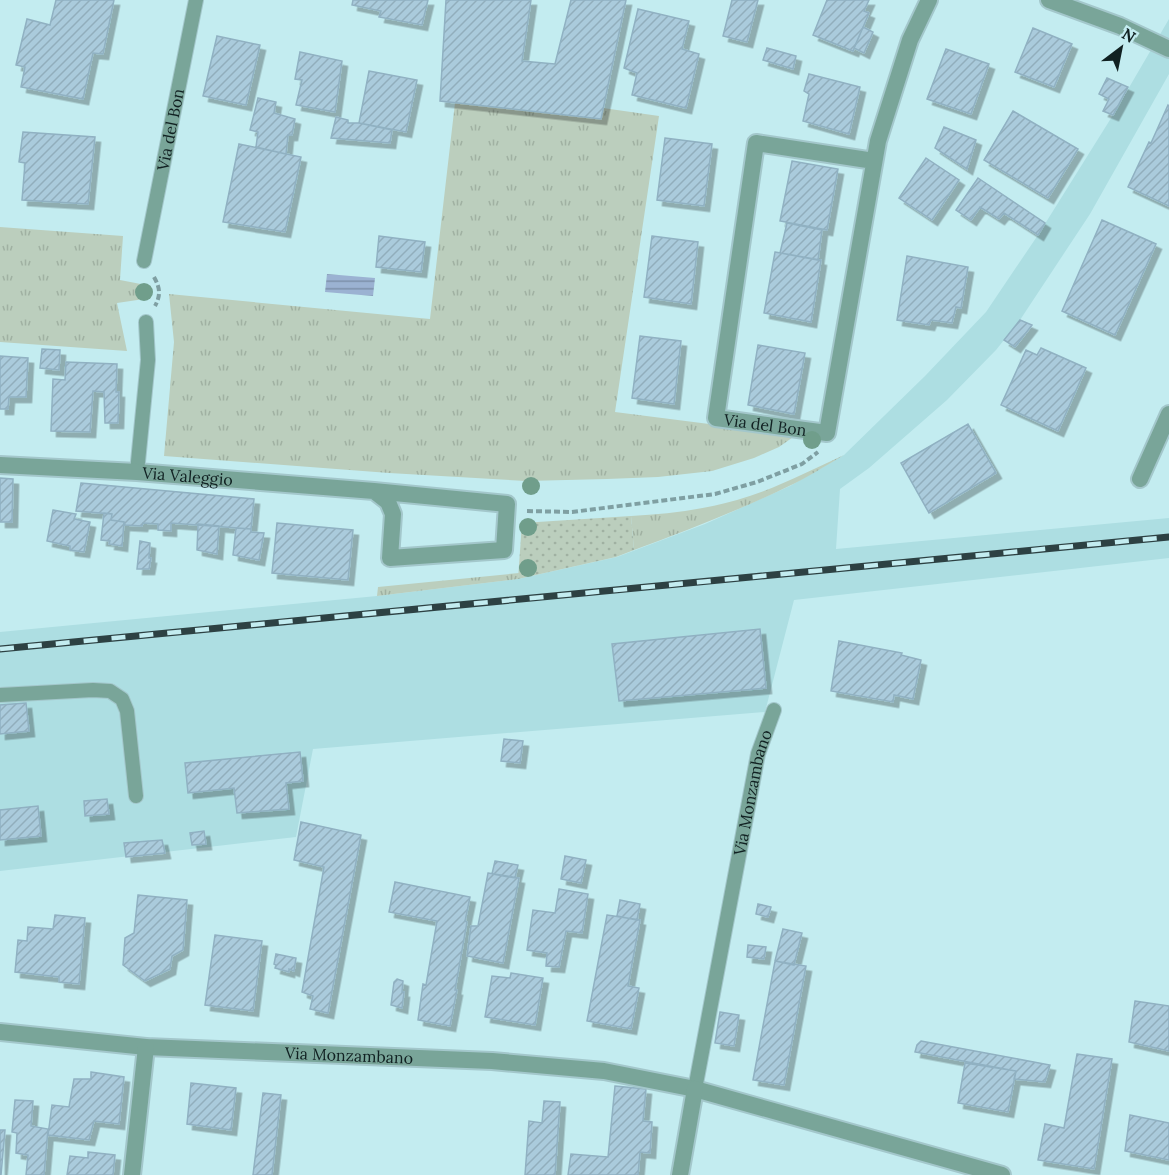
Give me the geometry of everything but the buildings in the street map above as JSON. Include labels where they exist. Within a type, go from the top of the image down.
[{"type":"street","name":"Via del Bon","points":[[874,161],[756,143],[716,418],[826,433],[878,141],[910,40],[929,0]]},
{"type":"street","points":[[1049,0],[1120,26],[1169,49]]},
{"type":"street","points":[[1084,0],[1120,26]]},
{"type":"street","points":[[1140,479],[1169,414]]},
{"type":"street","name":"Via Valeggio","points":[[0,465],[137,472],[507,504]]},
{"type":"street","points":[[374,491],[388,502],[393,514],[390,558],[504,550],[507,504]]},
{"type":"street","name":"Via Monzambano","points":[[0,1032],[146,1047],[492,1061],[604,1071],[695,1089],[1002,1175]]},
{"type":"street","points":[[132,1175],[146,1047]]},
{"type":"street","points":[[680,1175],[695,1089]]},
{"type":"lane","name":"Via del Bon","points":[[144,261],[196,0]]},
{"type":"lane","points":[[137,472],[148,360],[146,322]]},
{"type":"lane","points":[[0,695],[93,690],[110,692],[122,699],[127,711],[136,796]]},
{"type":"lane","name":"Via Monzambano","points":[[695,1089],[758,754],[774,710]]},
{"type":"path","points":[[144,261],[159,287],[159,299],[146,322]]},
{"type":"path","points":[[507,504],[523,511],[572,512],[715,494],[757,482],[802,464],[824,446],[826,433]]},
{"type":"shaded area","points":[[1169,19],[1169,74],[1090,214],[1020,320],[996,350],[947,400],[869,468],[840,489],[836,549],[1169,518],[1169,558],[794,600],[765,712],[313,749],[296,837],[0,871],[0,632],[377,596],[518,579],[617,557],[705,524],[790,486],[844,455],[925,376],[986,312],[1038,235],[1113,115]]},
{"type":"shaded area","points":[[327,274],[375,278],[373,296],[325,292]]},
{"type":"green space","points":[[455,103],[601,119],[603,108],[659,116],[615,412],[796,435],[779,447],[754,458],[712,471],[658,477],[607,479],[526,481],[164,456],[174,342],[169,294],[430,319]]},
{"type":"green space","points":[[0,227],[123,236],[120,280],[151,286],[151,298],[117,303],[127,351],[0,342]]},
{"type":"green space","points":[[844,455],[802,480],[768,496],[634,550],[631,516],[684,511],[737,500],[777,486]]},
{"type":"green space","points":[[631,516],[634,550],[616,557],[518,579],[522,523]]},
{"type":"green space","points":[[519,573],[518,579],[377,596],[378,587]]},
{"type":"railway","points":[[0,649],[1169,537]]}]
